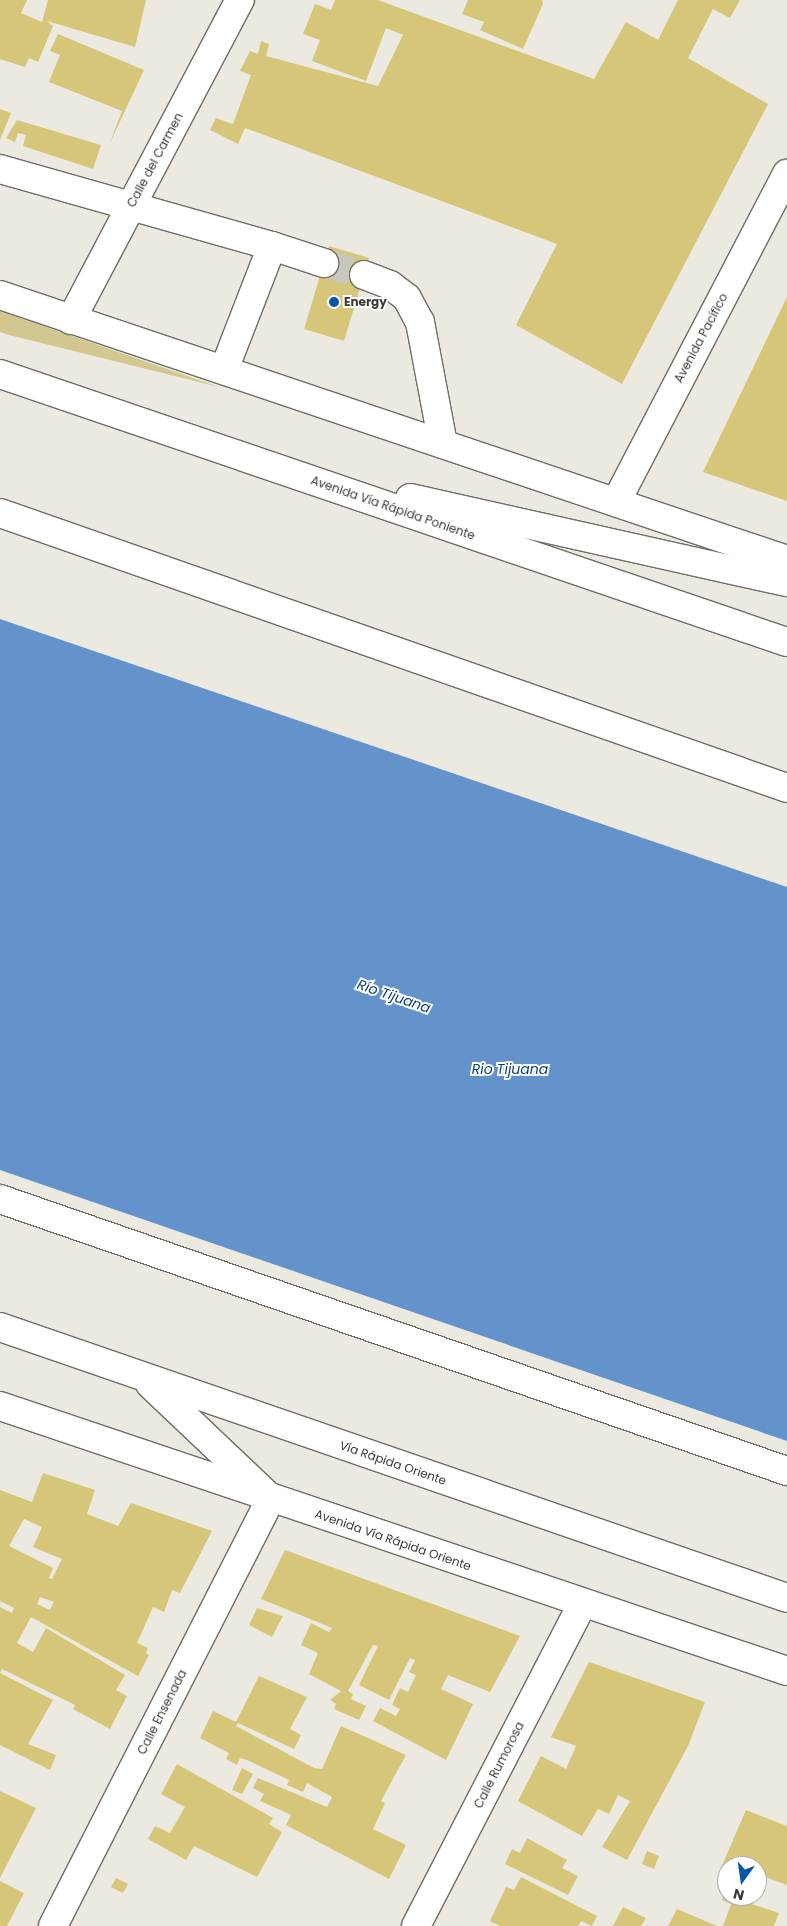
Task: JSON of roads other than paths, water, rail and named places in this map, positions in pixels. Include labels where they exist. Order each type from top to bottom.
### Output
[{"type":"main road","name":"Calle del Carmen","points":[[72,320],[240,0]]},
{"type":"main road","points":[[0,169],[272,246],[324,263]]},
{"type":"main road","name":"Avenida Pacífico","points":[[616,502],[787,174]]},
{"type":"main road","points":[[224,370],[272,246]]},
{"type":"main road","points":[[364,275],[390,285],[406,298],[420,322],[443,444]]},
{"type":"main road","points":[[0,295],[787,560]]},
{"type":"main road","name":"Avenida Vía Rápida Poniente","points":[[6,375],[787,642]]},
{"type":"main road","points":[[268,466],[787,582]]},
{"type":"main road","points":[[0,513],[787,788]]},
{"type":"main road","points":[[0,1199],[787,1471]]},
{"type":"main road","name":"Vía Rápida Oriente","points":[[0,1327],[787,1598]]},
{"type":"main road","points":[[144,1378],[271,1499]]},
{"type":"main road","name":"Avenida Vía Rápida Oriente","points":[[0,1406],[582,1605],[787,1671]]},
{"type":"main road","name":"Calle Ensenada","points":[[53,1926],[271,1499]]},
{"type":"main road","name":"Calle Rumorosa","points":[[416,1926],[582,1605]]},
{"type":"water","name":"Rio Tijuana","points":[[0,619],[787,887],[787,1441],[0,1170]]},
{"type":"tunnel","points":[[324,263],[364,275]]},
{"type":"place","name":"Energy","points":[[334,302]]},
{"type":"water label","name":"Río Tijuana","points":[[394,996]]}]
